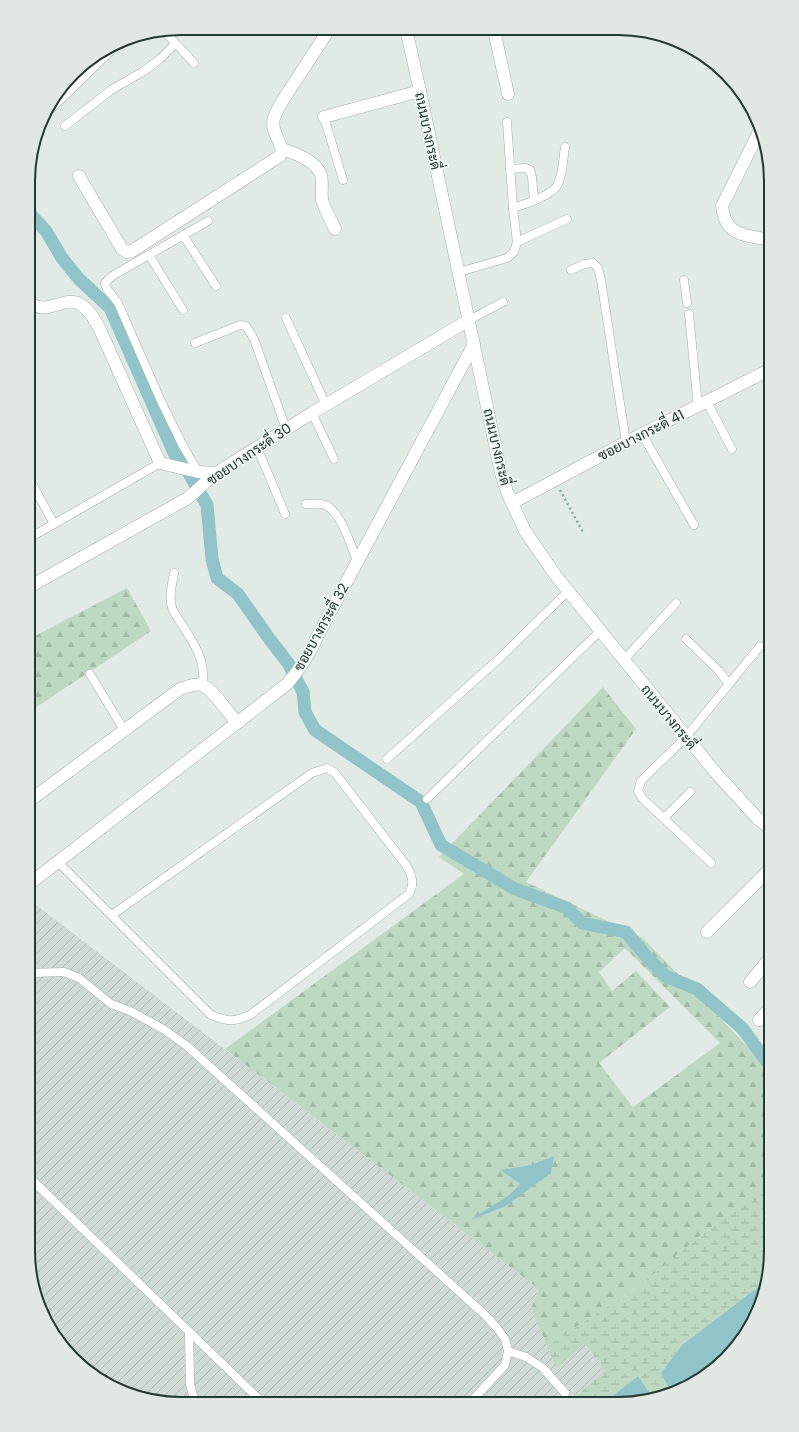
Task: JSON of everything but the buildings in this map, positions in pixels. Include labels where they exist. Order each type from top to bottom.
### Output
[{"type":"street","points":[[79,176],[118,244],[127,252],[132,251],[280,156],[282,150],[274,134],[274,119],[283,100],[325,35]]},
{"type":"street","name":"ถนนบางกระดี่","points":[[410,35],[420,92],[501,473],[525,531],[556,576],[686,737],[715,772],[757,818],[764,821]]},
{"type":"street","points":[[495,35],[508,94]]},
{"type":"street","points":[[64,94],[96,63]]},
{"type":"street","points":[[324,117],[420,92]]},
{"type":"street","points":[[757,136],[722,206],[723,216],[728,226],[735,232],[764,238]]},
{"type":"street","points":[[282,150],[296,153],[305,158],[316,168],[320,174],[322,200],[335,229]]},
{"type":"street","points":[[35,307],[43,308],[67,303],[78,303],[87,309],[101,332],[160,463],[198,472],[216,473]]},
{"type":"street","name":"ซอยบางกระดี่ 30","points":[[35,584],[191,496],[216,473],[257,447],[469,320]]},
{"type":"street","name":"ซอยบางกระดี่ 32","points":[[35,880],[287,684],[298,672],[474,344]]},
{"type":"street","name":"ซอยบางกระดี่ 41","points":[[512,502],[626,442],[764,373]]},
{"type":"street","points":[[35,796],[180,689],[194,685],[203,686],[210,691],[237,723]]},
{"type":"street","points":[[707,932],[764,875]]},
{"type":"street","points":[[750,982],[764,966]]},
{"type":"street","points":[[759,1020],[764,1015]]},
{"type":"lane","points":[[168,35],[194,63]]},
{"type":"lane","points":[[65,126],[111,90],[144,71],[160,59],[175,44]]},
{"type":"lane","points":[[324,117],[344,180]]},
{"type":"lane","points":[[459,272],[507,258],[514,252],[517,242],[507,122]]},
{"type":"lane","points":[[513,208],[552,192],[558,185],[565,147]]},
{"type":"lane","points":[[510,169],[525,168],[530,170],[534,200]]},
{"type":"lane","points":[[517,242],[567,219]]},
{"type":"lane","points":[[198,472],[182,444],[160,399],[118,303],[107,289],[105,283],[112,276],[208,222]]},
{"type":"lane","points":[[183,235],[216,286]]},
{"type":"lane","points":[[148,255],[183,310]]},
{"type":"lane","points":[[571,270],[584,264],[593,263],[598,268],[626,442]]},
{"type":"lane","points":[[684,280],[687,303]]},
{"type":"lane","points":[[469,320],[503,302]]},
{"type":"lane","points":[[689,314],[702,404],[732,449]]},
{"type":"lane","points":[[286,318],[326,405]]},
{"type":"lane","points":[[195,343],[240,325],[246,326],[254,339],[286,429]]},
{"type":"lane","points":[[312,413],[334,459]]},
{"type":"lane","points":[[642,434],[694,525]]},
{"type":"lane","points":[[257,447],[285,514]]},
{"type":"lane","points":[[35,535],[160,463]]},
{"type":"lane","points":[[35,489],[54,524]]},
{"type":"lane","points":[[306,504],[315,503],[325,505],[333,511],[341,523],[357,561]]},
{"type":"lane","points":[[174,573],[171,590],[173,610],[197,649],[202,661],[204,672],[203,686]]},
{"type":"lane","points":[[387,759],[502,656],[568,591]]},
{"type":"lane","points":[[624,660],[676,603]]},
{"type":"lane","points":[[427,799],[600,631]]},
{"type":"lane","points":[[686,639],[719,671],[729,684]]},
{"type":"lane","points":[[711,863],[642,798],[638,791],[641,781],[686,737],[760,646]]},
{"type":"lane","points":[[90,674],[124,730]]},
{"type":"lane","points":[[58,862],[112,916],[211,1015],[226,1021],[239,1020],[250,1015],[409,894],[413,886],[412,875],[406,865],[335,773],[327,768],[312,773],[112,916]]},
{"type":"lane","points":[[664,818],[690,792]]},
{"type":"lane","points":[[35,973],[64,972],[79,978],[111,1004],[130,1011],[163,1029],[187,1046],[484,1314],[497,1328],[504,1339],[508,1351],[505,1365],[475,1397]]},
{"type":"lane","points":[[35,1183],[257,1397]]},
{"type":"lane","points":[[189,1332],[190,1384],[193,1397]]},
{"type":"lane","points":[[508,1351],[526,1357],[543,1368],[565,1393]]},
{"type":"path","points":[[554,480],[584,534]]},
{"type":"shaded area","points":[[35,904],[539,1289],[531,1309],[556,1367],[584,1343],[605,1371],[575,1397],[171,1397],[143,1392],[125,1386],[92,1367],[65,1340],[50,1316],[40,1289],[36,1270]]},
{"type":"green space","points":[[127,588],[151,631],[35,708],[35,636]]},
{"type":"green space","points":[[603,687],[636,729],[526,882],[643,938],[764,1064],[764,1185],[636,1288],[547,1346],[531,1309],[539,1289],[225,1049],[464,874],[439,857]],"holes":[[[625,948],[720,1043],[633,1107],[599,1063],[670,1007],[636,971],[612,991],[599,972]],[[553,1156],[506,1206],[471,1220],[509,1195],[520,1184],[501,1170],[530,1165]]]},
{"type":"green space","points":[[764,1185],[764,1261],[760,1286],[682,1345],[661,1373],[669,1388],[650,1393],[638,1376],[611,1397],[575,1397],[605,1371],[585,1344],[556,1368],[547,1346],[636,1288]]},
{"type":"water","points":[[554,1156],[551,1173],[506,1206],[469,1221],[509,1195],[520,1184],[500,1170],[530,1165]]},
{"type":"water","points":[[760,1286],[749,1316],[728,1347],[707,1367],[683,1382],[669,1388],[661,1373],[682,1345]]},
{"type":"water","points":[[638,1376],[650,1393],[628,1397],[611,1397]]},
{"type":"waterway","points":[[35,219],[46,231],[62,258],[78,278],[110,308],[174,453],[186,468],[207,505],[212,559],[217,578],[238,594],[288,663],[303,692],[305,712],[315,730],[421,802],[441,845],[515,889],[567,908],[582,923],[626,932],[665,976],[697,989],[742,1028],[764,1058]]}]
